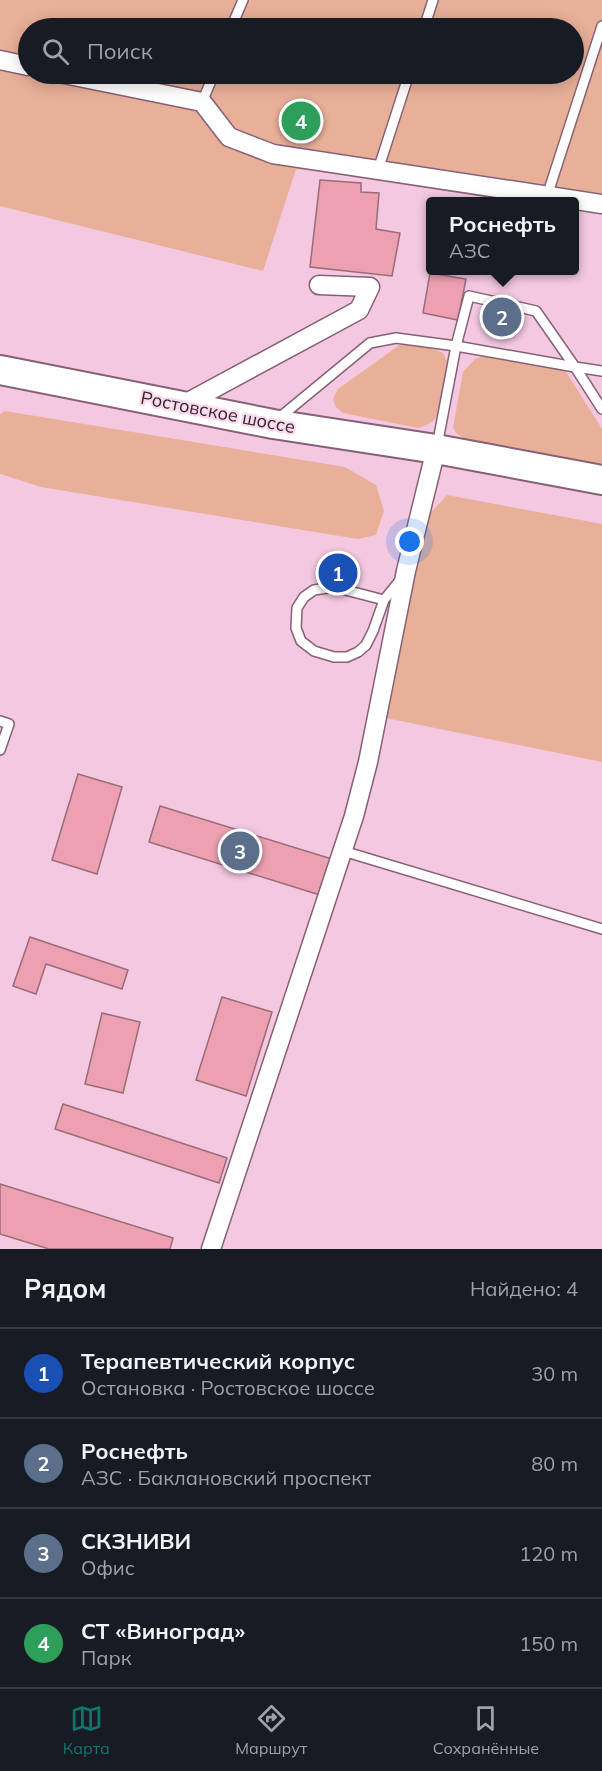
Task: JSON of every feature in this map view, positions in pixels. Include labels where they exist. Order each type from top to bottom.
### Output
[{"type":"main road","name":"Ростовское шоссе","points":[[0,370],[434,458]]},
{"type":"main road","name":"Ростовское шоссе","points":[[0,389],[262,442],[434,458]]},
{"type":"main road","points":[[434,458],[602,480]]},
{"type":"main road","points":[[434,458],[602,498]]},
{"type":"street","points":[[0,60],[18,64]]},
{"type":"street","points":[[113,84],[202,102],[229,137],[273,154],[554,197]]},
{"type":"street","points":[[579,201],[602,204]]},
{"type":"street","points":[[181,406],[359,310],[370,287],[319,285]]},
{"type":"street","points":[[211,1249],[354,816],[368,762],[406,571],[434,458]]},
{"type":"lane","points":[[235,18],[243,0]]},
{"type":"lane","points":[[427,18],[433,0]]},
{"type":"lane","points":[[584,82],[602,26]]},
{"type":"lane","points":[[202,102],[209,84]]},
{"type":"lane","points":[[378,170],[407,84]]},
{"type":"lane","points":[[547,196],[583,84]]},
{"type":"lane","points":[[434,458],[456,346],[469,296],[536,311],[602,409]]},
{"type":"lane","points":[[273,424],[370,343],[396,338],[602,371]]},
{"type":"lane","points":[[384,600],[334,587],[314,590],[304,597],[297,608],[296,628],[301,641],[314,651],[334,657],[347,657],[358,651],[366,645],[384,600],[406,571]]},
{"type":"lane","points":[[0,721],[9,724],[0,750]]},
{"type":"lane","points":[[343,851],[602,928]]},
{"type":"shaded area","points":[[0,0],[602,0],[602,212],[579,209],[579,197],[502,197],[296,169],[263,271],[0,206]]},
{"type":"shaded area","points":[[405,341],[416,342],[443,353],[447,361],[445,385],[435,419],[418,428],[343,413],[336,407],[333,399],[338,389]]},
{"type":"shaded area","points":[[483,356],[563,367],[602,429],[602,464],[468,441],[456,433],[453,428],[463,372],[475,359]]},
{"type":"shaded area","points":[[5,411],[345,467],[376,485],[384,511],[376,535],[358,539],[41,487],[0,474],[0,414]]},
{"type":"shaded area","points":[[447,495],[602,524],[602,762],[386,718],[424,520]]},
{"type":"building","points":[[320,180],[361,183],[361,192],[379,193],[376,229],[400,233],[392,276],[310,267]]},
{"type":"building","points":[[430,275],[466,279],[458,320],[423,313]]},
{"type":"building","points":[[78,774],[122,787],[97,874],[52,860]]},
{"type":"building","points":[[160,806],[332,859],[320,895],[149,842]]},
{"type":"building","points":[[30,937],[128,970],[122,989],[46,964],[36,994],[13,986]]},
{"type":"building","points":[[222,997],[272,1012],[246,1096],[196,1080]]},
{"type":"building","points":[[102,1013],[140,1022],[123,1093],[85,1084]]},
{"type":"building","points":[[63,1104],[227,1158],[219,1183],[55,1129]]},
{"type":"building","points":[[0,1184],[173,1238],[170,1249],[49,1249],[0,1234]]},
{"type":"place","name":"СТ «Виноград»","points":[[301,121]]},
{"type":"place","name":"Роснефть","points":[[502,317]]},
{"type":"place","name":"Терапевтический корпус","points":[[338,573]]},
{"type":"place","name":"СКЗНИВИ","points":[[240,851]]}]
